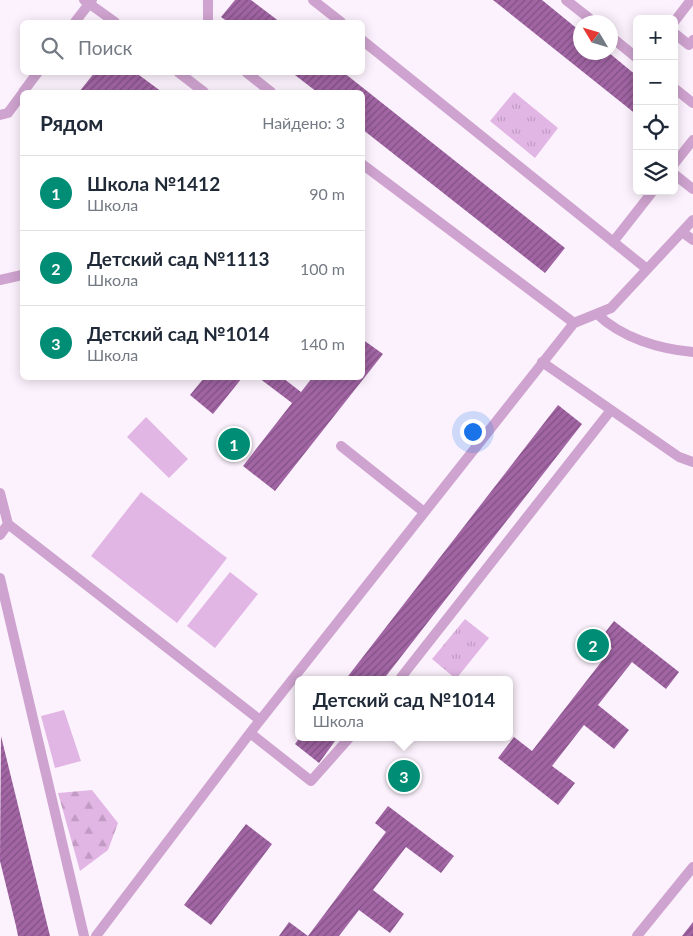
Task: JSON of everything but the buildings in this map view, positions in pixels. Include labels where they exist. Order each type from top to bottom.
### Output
[{"type":"lane","points":[[208,0],[208,20]]},
{"type":"lane","points":[[313,0],[338,20]]},
{"type":"lane","points":[[566,0],[585,15]]},
{"type":"lane","points":[[678,17],[692,0]]},
{"type":"lane","points":[[76,20],[88,1],[112,20]]},
{"type":"lane","points":[[678,36],[689,45],[693,40]]},
{"type":"lane","points":[[365,42],[648,268]]},
{"type":"lane","points":[[618,43],[633,55]]},
{"type":"lane","points":[[25,90],[36,75]]},
{"type":"lane","points":[[182,75],[201,90]]},
{"type":"lane","points":[[250,75],[268,90]]},
{"type":"lane","points":[[678,91],[693,103]]},
{"type":"lane","points":[[0,115],[8,114],[20,97]]},
{"type":"lane","points":[[678,159],[693,140]]},
{"type":"lane","points":[[365,166],[574,323]]},
{"type":"lane","points":[[678,177],[693,189]]},
{"type":"lane","points":[[613,242],[650,195]]},
{"type":"lane","points":[[96,936],[260,720],[574,323],[611,308],[693,220]]},
{"type":"lane","points":[[682,232],[693,240]]},
{"type":"lane","points":[[0,280],[20,275]]},
{"type":"lane","points":[[597,314],[610,327],[665,350],[693,352]]},
{"type":"lane","points":[[542,362],[679,457],[693,462]]},
{"type":"lane","points":[[402,676],[612,410]]},
{"type":"lane","points":[[342,446],[424,512]]},
{"type":"lane","points":[[0,493],[8,524],[260,720]]},
{"type":"lane","points":[[0,535],[8,524]]},
{"type":"lane","points":[[0,578],[84,936]]},
{"type":"lane","points":[[250,733],[312,782],[347,741]]},
{"type":"lane","points":[[637,936],[693,867]]},
{"type":"green space","points":[[514,92],[558,128],[535,158],[490,121]]},
{"type":"green space","points":[[146,417],[188,459],[169,478],[127,437]]},
{"type":"green space","points":[[141,492],[227,558],[177,623],[91,556]]},
{"type":"green space","points":[[230,572],[258,594],[215,648],[187,626]]},
{"type":"green space","points":[[465,619],[489,638],[458,676],[452,676],[432,659]]},
{"type":"green space","points":[[64,710],[81,761],[55,768],[41,716]]},
{"type":"green space","points":[[92,790],[118,823],[108,850],[80,871],[58,793]]},
{"type":"place","name":"Школа №1412","points":[[234,444]]},
{"type":"place","name":"Детский сад №1113","points":[[593,645]]},
{"type":"place","name":"Детский сад №1014","points":[[404,776]]}]
